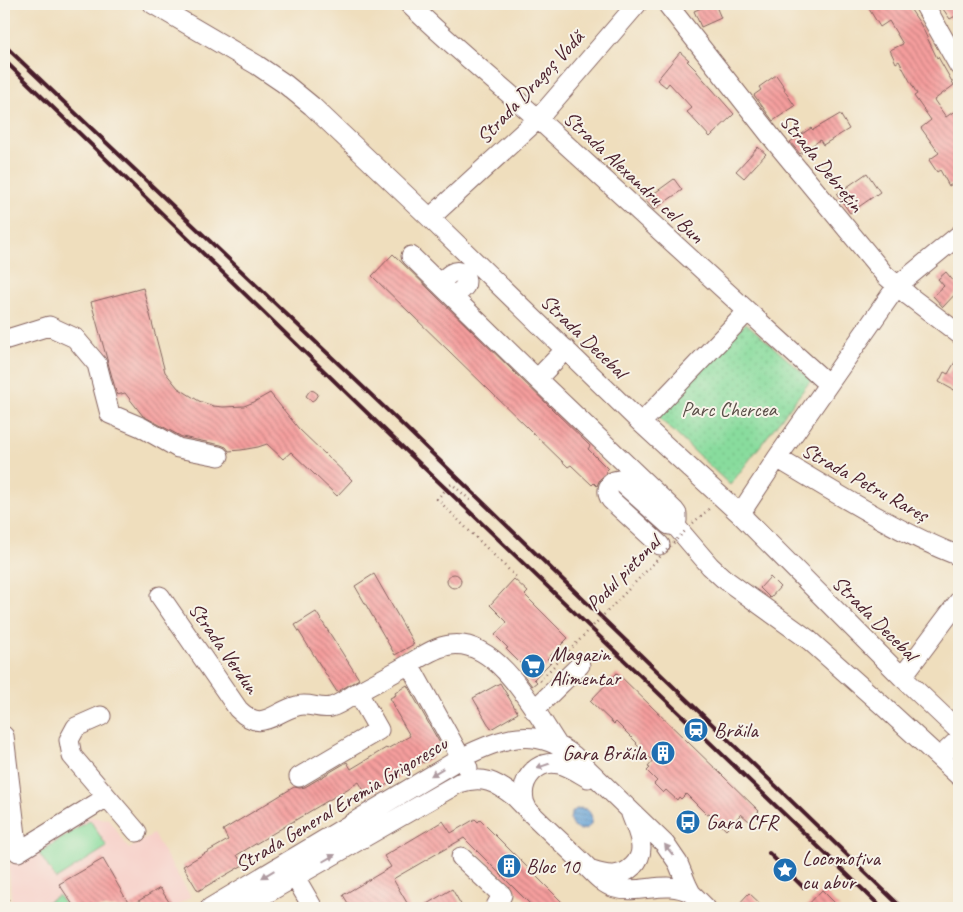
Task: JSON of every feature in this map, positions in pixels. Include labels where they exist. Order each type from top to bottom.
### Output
[{"type":"street","name":"Strada Decebal","points":[[153,4],[257,65],[285,84],[318,112],[641,423],[740,514],[902,677],[959,731]]},
{"type":"street","name":"Strada Alexandru cel Bun","points":[[409,4],[828,384]]},
{"type":"street","name":"Strada Dragoș Vodă","points":[[430,218],[538,119],[637,4]]},
{"type":"street","name":"Strada Debrețin","points":[[667,4],[777,144],[879,268],[897,286],[959,334]]},
{"type":"street","points":[[924,4],[959,66]]},
{"type":"street","points":[[740,514],[897,286],[959,235]]},
{"type":"street","points":[[411,256],[674,510],[680,527],[710,566],[723,578],[804,636],[959,776]]},
{"type":"street","points":[[641,423],[748,312]]},
{"type":"street","points":[[4,340],[49,326],[75,338],[97,364],[110,414],[141,427],[178,448],[219,456]]},
{"type":"street","points":[[537,379],[566,350]]},
{"type":"street","name":"Strada Petru Rareș","points":[[777,458],[876,516],[959,556]]},
{"type":"street","points":[[660,545],[611,500],[607,491],[612,482],[620,480],[665,522],[680,527]]},
{"type":"street","name":"Strada Verdun","points":[[160,596],[238,709],[245,716],[253,720],[268,719],[302,704],[329,708],[441,646],[454,644],[470,648],[485,655],[503,669],[513,679],[557,744]]},
{"type":"street","points":[[902,677],[959,601]]},
{"type":"street","points":[[408,664],[461,758],[476,779],[502,787],[602,880],[614,888],[628,890],[677,887],[691,893],[706,908]]},
{"type":"street","points":[[534,710],[580,665]]},
{"type":"street","points":[[300,777],[379,730],[358,693]]},
{"type":"street","points":[[102,716],[76,727],[69,740],[72,756],[137,832]]},
{"type":"street","points":[[4,736],[18,852],[107,797]]},
{"type":"street","name":"Strada General Eremia Grigorescu","points":[[210,908],[461,758],[496,743],[514,738],[528,737],[548,740],[557,744]]},
{"type":"street","points":[[940,758],[959,738]]},
{"type":"street","points":[[557,744],[574,756],[665,844],[678,863],[691,893]]},
{"type":"street","points":[[528,811],[524,800],[524,786],[531,774],[540,766],[552,763],[560,764],[604,786]]},
{"type":"street","name":"Strada General Eremia Grigorescu","points":[[241,908],[459,784],[476,779]]},
{"type":"street","points":[[591,870],[602,874],[617,875],[630,869],[640,857],[641,844],[630,812]]},
{"type":"street","points":[[461,856],[502,895],[496,908]]},
{"type":"street","points":[[295,877],[313,908]]},
{"type":"path","points":[[470,500],[452,484],[436,499],[516,577]]},
{"type":"path","points":[[693,523],[706,510]]},
{"type":"path","name":"Podul pietonal","points":[[562,658],[680,527]]},
{"type":"path","points":[[9,908],[4,863],[18,852]]},
{"type":"shaded area","points":[[82,816],[109,819],[129,849],[153,834],[191,897],[172,908],[12,908],[9,865]]},
{"type":"green space","name":"Parc Chercea","points":[[746,323],[811,380],[730,485],[657,416]]},
{"type":"green space","points":[[90,820],[107,847],[56,879],[39,853]]},
{"type":"green space","points":[[58,895],[67,908],[38,908]]},
{"type":"water","points":[[581,808],[589,811],[592,819],[589,827],[581,830],[573,827],[570,819],[573,811]]},
{"type":"building","points":[[715,4],[721,18],[701,27],[694,11]]},
{"type":"building","points":[[866,4],[907,4],[921,25],[937,58],[954,85],[934,100],[946,117],[959,108],[959,180],[949,186],[940,170],[937,172],[929,160],[939,153],[921,128],[931,120],[914,96],[917,94],[899,61],[896,63],[890,50],[903,44],[889,21],[880,27]]},
{"type":"building","points":[[951,4],[959,4],[959,14],[950,19],[943,9]]},
{"type":"building","points":[[680,52],[689,60],[687,61],[734,114],[710,137],[687,112],[692,108],[669,83],[666,87],[657,80]]},
{"type":"building","points":[[776,75],[795,106],[773,121],[754,95],[761,90],[759,87]]},
{"type":"building","points":[[840,114],[849,129],[823,145],[820,140],[800,154],[790,142],[811,128],[813,130]]},
{"type":"building","points":[[758,147],[766,154],[744,178],[736,171]]},
{"type":"building","points":[[867,173],[880,192],[850,213],[837,194]]},
{"type":"building","points":[[674,179],[682,190],[654,210],[645,200]]},
{"type":"building","points":[[393,254],[590,446],[588,449],[608,469],[597,486],[594,483],[592,485],[571,465],[568,467],[372,276]]},
{"type":"building","points":[[946,272],[959,290],[943,307],[933,296],[944,286],[938,279]]},
{"type":"building","points":[[143,288],[165,372],[178,388],[199,401],[223,407],[244,406],[270,393],[299,429],[352,480],[337,496],[291,452],[283,459],[267,444],[229,451],[221,445],[182,437],[143,416],[125,393],[117,395],[91,302]]},
{"type":"building","points":[[959,355],[959,393],[939,382],[944,372],[948,374]]},
{"type":"building","points":[[310,390],[318,394],[312,401],[306,396]]},
{"type":"building","points":[[374,574],[414,644],[395,655],[355,586]]},
{"type":"building","points":[[454,574],[459,576],[461,581],[459,586],[454,588],[449,586],[447,581],[449,576]]},
{"type":"building","points":[[770,577],[780,587],[770,598],[760,588]]},
{"type":"building","points":[[514,579],[528,592],[525,595],[568,638],[547,659],[551,662],[534,679],[537,682],[532,686],[522,673],[526,669],[495,635],[507,622],[490,605]]},
{"type":"building","points":[[316,612],[359,679],[337,692],[295,625]]},
{"type":"building","name":"Gara Brăila","points":[[617,673],[759,811],[749,821],[741,814],[726,830],[709,814],[707,815],[686,794],[677,800],[666,790],[663,793],[654,784],[657,781],[647,771],[653,761],[616,722],[614,724],[590,701]]},
{"type":"building","points":[[500,683],[518,713],[491,729],[473,698]]},
{"type":"building","points":[[407,685],[442,747],[436,750],[437,752],[432,755],[433,757],[423,763],[422,761],[399,775],[400,777],[367,796],[359,782],[237,855],[243,865],[198,891],[183,866],[228,840],[223,830],[294,787],[305,787],[347,762],[351,769],[410,736],[390,698]]},
{"type":"building","name":"Bloc 10","points":[[475,819],[478,822],[480,820],[568,908],[534,908],[464,838],[393,879],[410,908],[351,908],[343,895],[391,867],[384,856],[443,821],[451,833]]},
{"type":"building","points":[[103,859],[130,906],[160,888],[173,908],[75,908],[59,884]]},
{"type":"building","points":[[452,889],[463,908],[420,908]]},
{"type":"building","points":[[822,890],[840,908],[805,908]]},
{"type":"building","points":[[749,893],[765,908],[735,908]]},
{"type":"railway","points":[[4,45],[406,428],[902,908]]},
{"type":"railway","points":[[4,60],[391,436],[882,908]]},
{"type":"railway","points":[[769,853],[803,887]]},
{"type":"place","name":"Magazin Alimentar","points":[[533,666]]},
{"type":"place","name":"Brăila","points":[[696,730]]},
{"type":"place","name":"Gara Brăila","points":[[663,753]]},
{"type":"place","name":"Gara CFR","points":[[688,822]]},
{"type":"place","name":"Bloc 10","points":[[509,866]]},
{"type":"place","name":"Locomotiva cu abur","points":[[785,870]]}]
